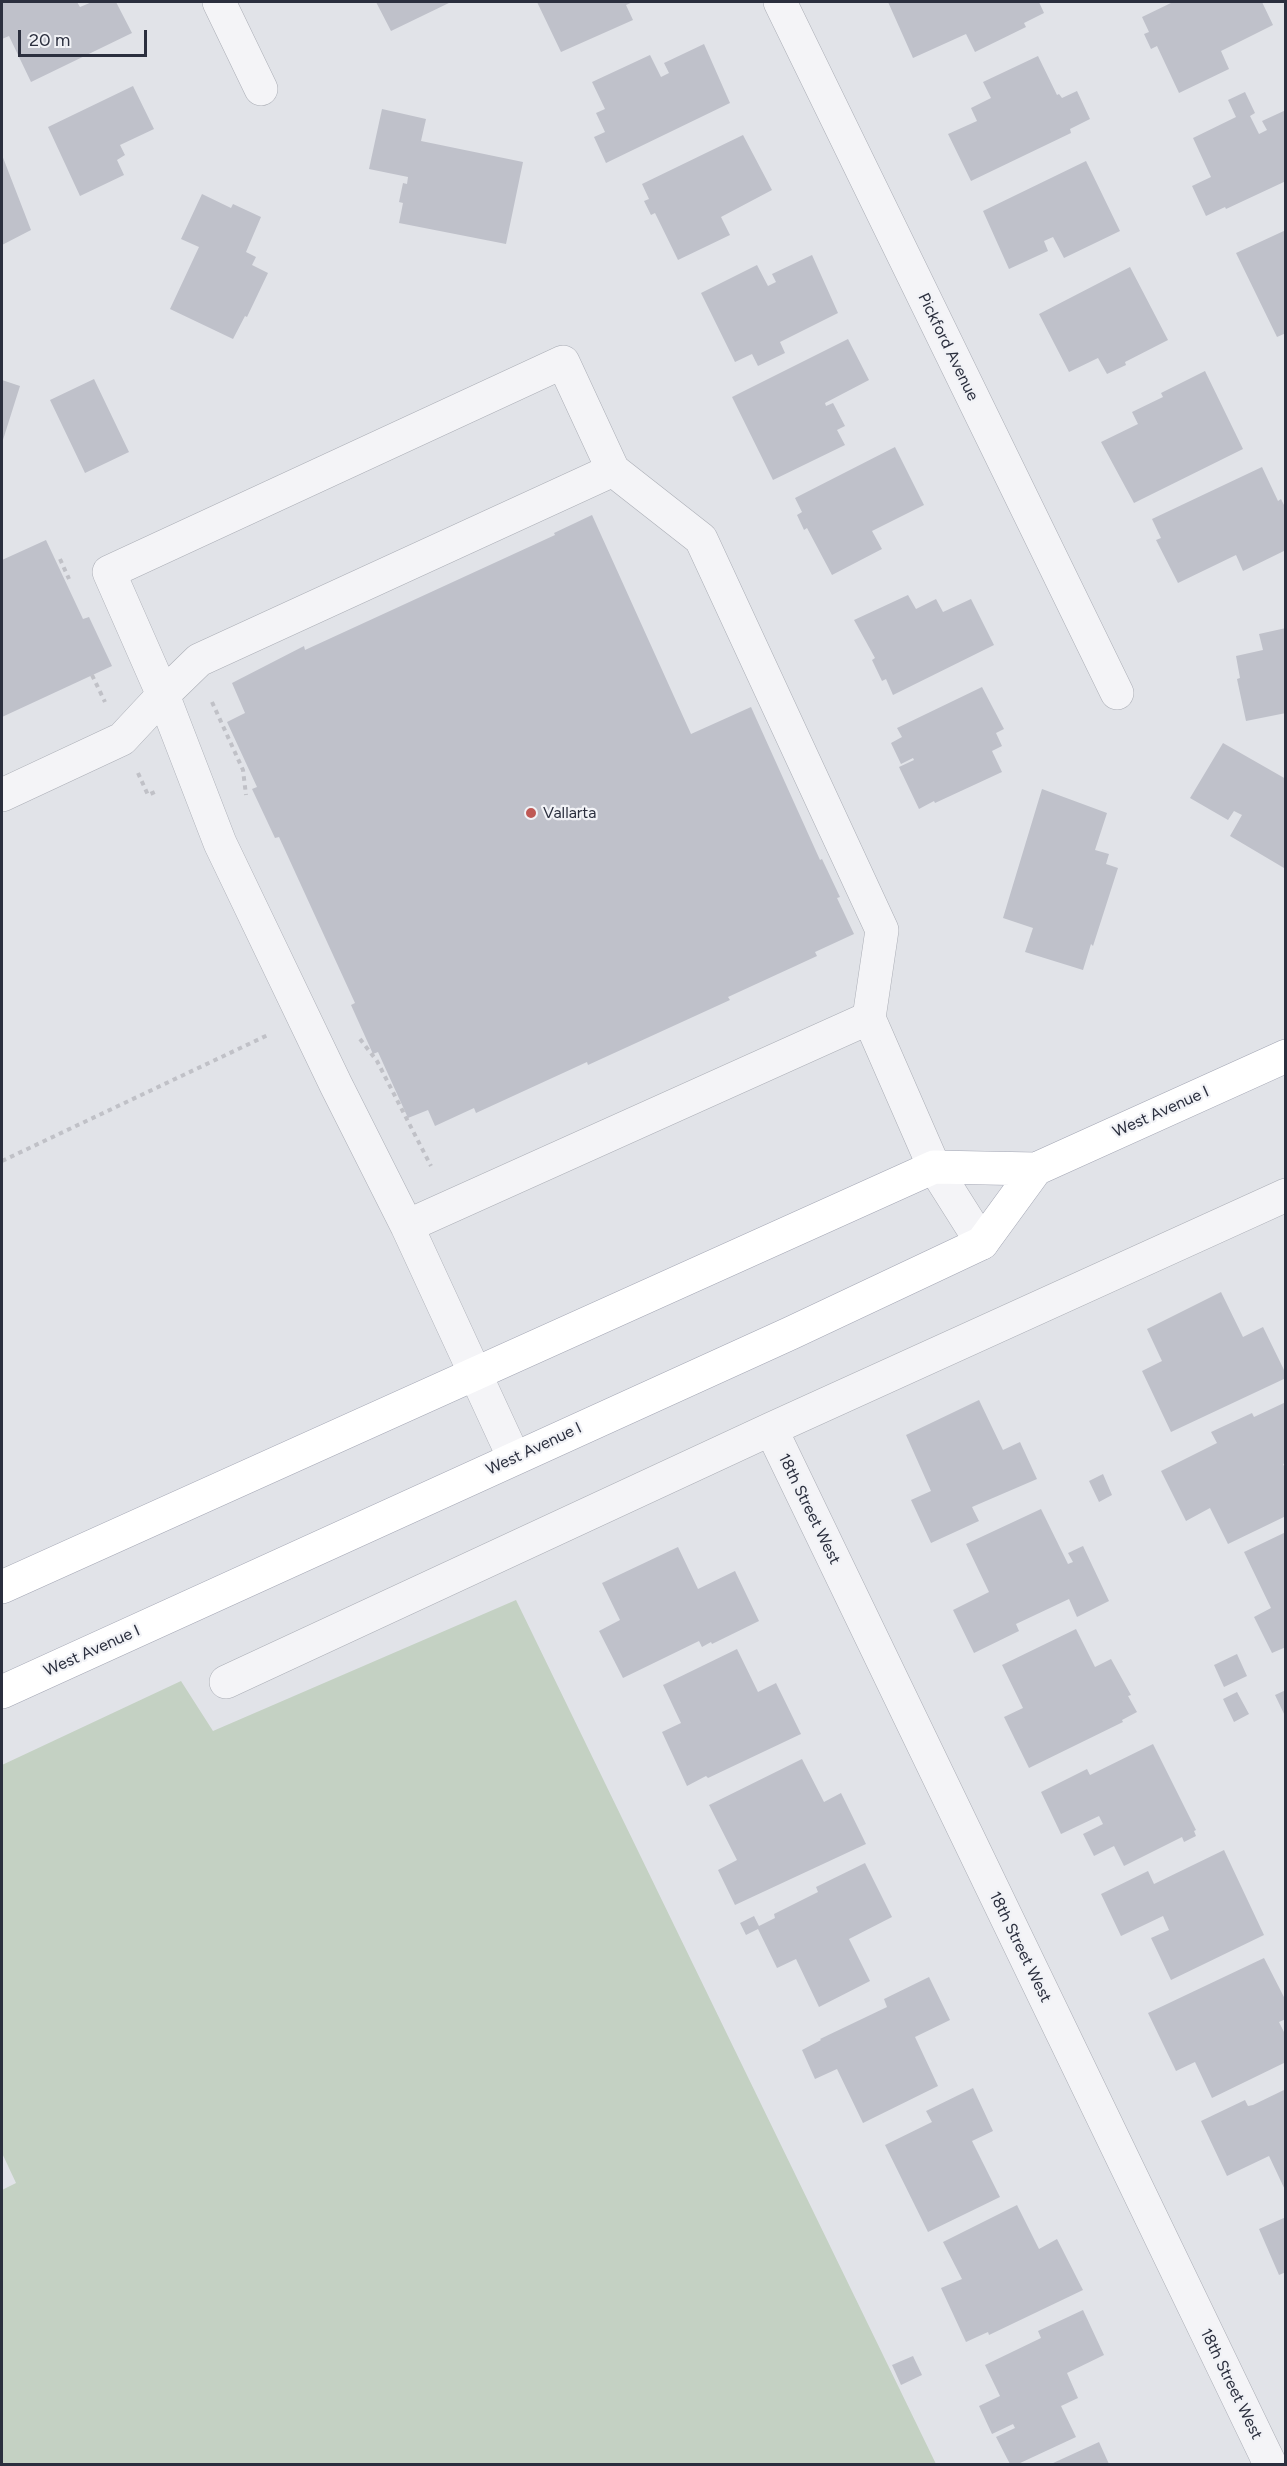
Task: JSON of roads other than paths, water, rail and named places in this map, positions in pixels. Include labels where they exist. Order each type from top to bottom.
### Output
[{"type":"main road","name":"West Avenue I","points":[[2,1587],[934,1167],[1036,1169],[1286,1056]]},
{"type":"main road","name":"West Avenue I","points":[[2,1692],[791,1333],[981,1243],[1036,1169]]},
{"type":"street","points":[[219,2],[261,89]]},
{"type":"street","name":"Pickford Avenue","points":[[780,2],[1117,693]]},
{"type":"street","points":[[514,1458],[407,1226],[220,843],[163,695],[109,572],[563,362],[613,470],[701,539],[882,930],[869,1017],[934,1167],[981,1243]]},
{"type":"street","points":[[2,795],[122,739],[199,660],[613,470]]},
{"type":"street","points":[[407,1226],[869,1017]]},
{"type":"street","points":[[226,1682],[771,1429],[1286,1195]]},
{"type":"street","name":"18th Street West","points":[[771,1429],[1270,2464]]},
{"type":"place","name":"Vallarta","points":[[531,813]]}]
